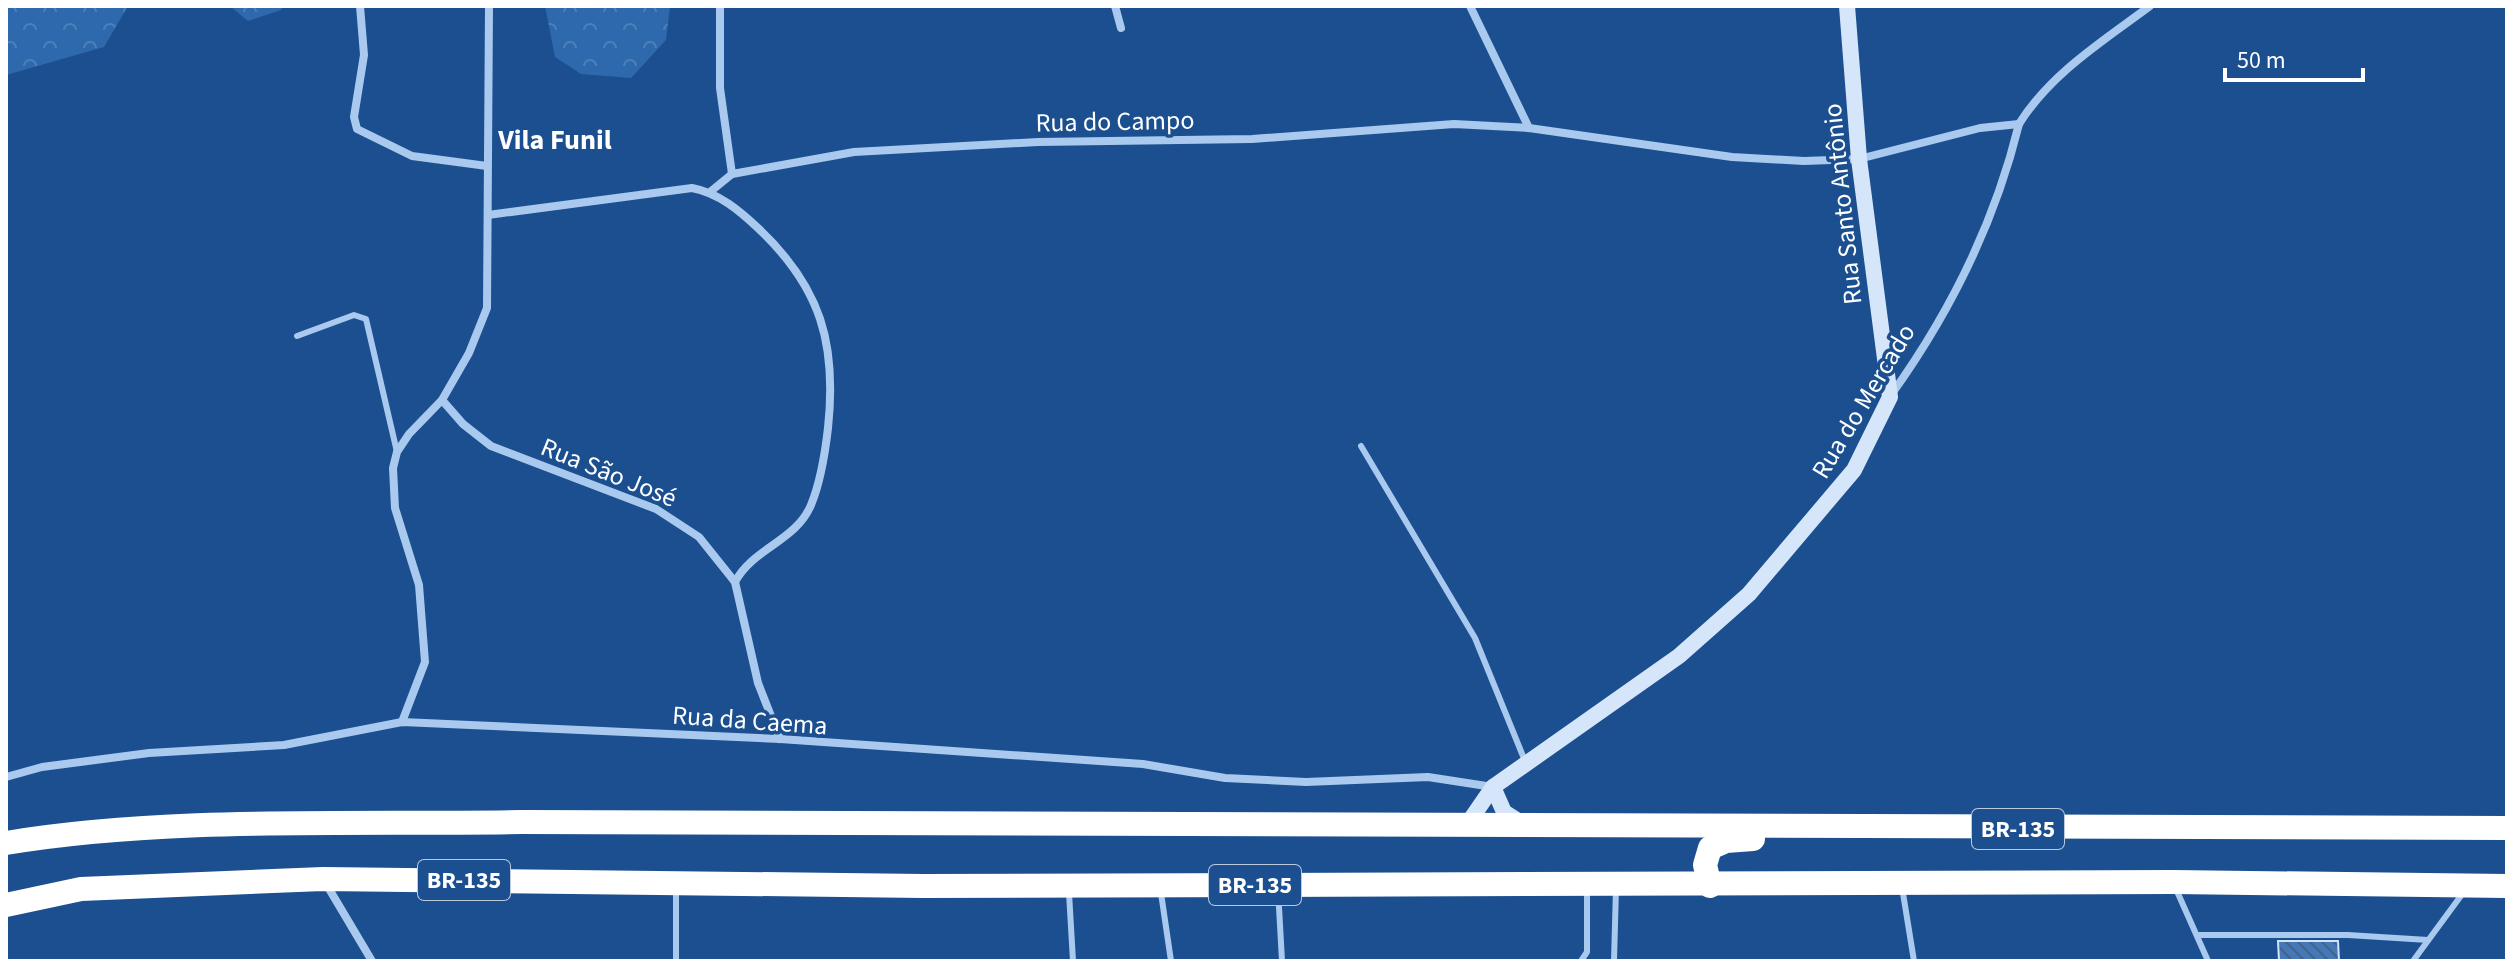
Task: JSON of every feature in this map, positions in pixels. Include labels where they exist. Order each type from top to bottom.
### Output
[{"type":"highway","name":"BR-135","points":[[6,843],[55,835],[202,827],[521,822],[2139,830],[2344,826],[2507,828]]},
{"type":"highway","points":[[1710,886],[1705,865],[1710,848],[1736,839],[1981,844],[2139,830]]},
{"type":"highway","points":[[2468,884],[2507,877]]},
{"type":"highway","name":"BR-135","points":[[6,905],[81,889],[323,879],[1068,885],[1710,886],[2173,882],[2507,886]]},
{"type":"street","points":[[360,6],[364,55],[354,117],[357,129],[412,156],[487,166]]},
{"type":"street","points":[[402,722],[425,662],[417,575],[395,508],[391,485],[397,452],[442,400],[469,353],[487,308],[489,6]]},
{"type":"street","points":[[720,6],[720,88],[732,174]]},
{"type":"street","points":[[1115,6],[1121,28]]},
{"type":"street","points":[[1470,6],[1529,128]]},
{"type":"street","name":"Rua Santo Antônio","points":[[1847,6],[1859,159],[1890,397]]},
{"type":"street","name":"Rua do Mercado","points":[[1466,826],[1493,787],[1679,656],[1749,594],[1854,470],[1890,397],[1938,325],[1978,246],[2019,124],[2062,72],[2150,6]]},
{"type":"street","name":"Rua do Campo","points":[[710,192],[732,174],[854,152],[1038,142],[1252,139],[1454,124],[1529,128],[1732,157],[1804,161],[1859,159],[1980,128],[2019,124]]},
{"type":"street","points":[[488,215],[692,188],[710,192],[754,225],[782,251],[797,273],[821,320],[831,370],[824,458],[810,508],[799,526],[747,563],[735,582]]},
{"type":"street","name":"Rua São José","points":[[442,400],[463,424],[491,446],[677,520],[718,557],[735,582],[758,683],[780,739]]},
{"type":"street","name":"Rua da Caema","points":[[6,777],[42,767],[135,754],[284,745],[402,722],[780,739],[1143,764],[1225,778],[1306,782],[1428,777],[1493,787]]},
{"type":"street","points":[[1493,787],[1504,812],[1530,826]]},
{"type":"street","points":[[323,879],[372,961]]},
{"type":"lane","points":[[297,336],[354,315],[366,319],[397,452]]},
{"type":"lane","points":[[1361,446],[1475,638],[1526,765]]},
{"type":"lane","points":[[676,882],[676,961]]},
{"type":"lane","points":[[2173,882],[2208,961]]},
{"type":"lane","points":[[1902,883],[1914,961]]},
{"type":"lane","points":[[1581,961],[1587,952],[1587,884]]},
{"type":"lane","points":[[2413,961],[2468,884]]},
{"type":"lane","points":[[1068,885],[1073,961]]},
{"type":"lane","points":[[1159,885],[1171,961]]},
{"type":"lane","points":[[1278,885],[1282,961]]},
{"type":"lane","points":[[1614,961],[1616,885]]},
{"type":"lane","points":[[2199,935],[2348,935],[2428,940]]},
{"type":"green space","points":[[6,6],[128,6],[104,47],[6,75]]},
{"type":"green space","points":[[230,6],[283,6],[281,10],[248,21]]},
{"type":"green space","points":[[545,6],[670,6],[666,40],[631,78],[581,74],[555,57]]},
{"type":"building","points":[[2278,941],[2338,941],[2339,961],[2279,961]]},
{"type":"district","name":"Vila Funil","points":[[555,139]]}]
